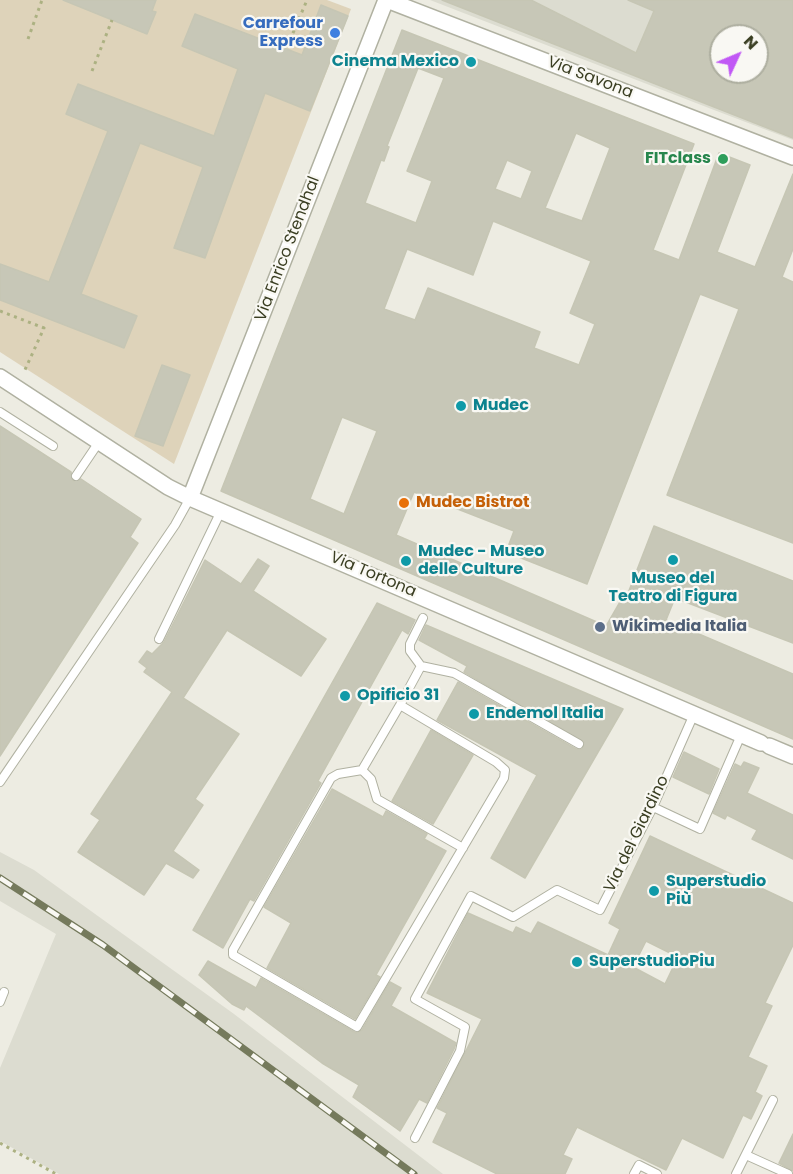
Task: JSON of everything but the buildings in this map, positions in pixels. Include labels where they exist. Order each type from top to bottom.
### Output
[{"type":"street","name":"Via Savona","points":[[387,0],[793,157]]},
{"type":"street","name":"Via Enrico Stendhal","points":[[190,498],[387,0]]},
{"type":"street","name":"Via Tortona","points":[[0,376],[168,487],[190,498],[793,756]]},
{"type":"lane","points":[[0,412],[53,446]]},
{"type":"lane","points":[[76,476],[99,442]]},
{"type":"lane","points":[[0,782],[175,525],[190,498]]},
{"type":"lane","points":[[159,639],[221,511]]},
{"type":"lane","points":[[423,618],[410,644],[414,658],[421,666],[454,673],[579,744]]},
{"type":"lane","points":[[362,770],[421,666]]},
{"type":"lane","points":[[362,770],[338,774],[331,778],[232,950],[233,955],[357,1027],[504,778],[504,770],[496,762],[400,705]]},
{"type":"lane","name":"Via del Giardino","points":[[415,1138],[460,1051],[465,1027],[415,999],[471,896],[513,917],[557,890],[600,910],[653,807],[694,714]]},
{"type":"lane","points":[[653,807],[700,829],[741,735]]},
{"type":"lane","points":[[362,770],[371,779],[377,799],[463,848]]},
{"type":"lane","points":[[0,1002],[4,992]]},
{"type":"lane","points":[[736,1174],[773,1100]]},
{"type":"lane","points":[[746,1155],[788,1174]]},
{"type":"lane","points":[[634,1174],[639,1165],[657,1174]]},
{"type":"path","points":[[28,39],[42,0]]},
{"type":"path","points":[[290,40],[307,0]]},
{"type":"path","points":[[92,71],[112,20]]},
{"type":"path","points":[[0,311],[44,328],[24,372]]},
{"type":"path","points":[[0,1143],[56,1174]]},
{"type":"shaded area","points":[[0,0],[327,0],[351,9],[174,464],[0,352]]},
{"type":"shaded area","points":[[430,0],[793,0],[793,140]]},
{"type":"shaded area","points":[[0,852],[34,870],[234,1014],[443,1174],[59,1174],[0,1141],[0,1068],[56,934],[0,901]]},
{"type":"railway","points":[[0,878],[103,945],[414,1174]]},
{"type":"place","name":"Carrefour Express","points":[[335,33]]},
{"type":"place","name":"Cinema Mexico","points":[[471,62]]},
{"type":"place","name":"FITclass","points":[[723,159]]},
{"type":"place","name":"Mudec","points":[[461,406]]},
{"type":"place","name":"Mudec Bistrot","points":[[404,503]]},
{"type":"place","name":"Museo del Teatro di Figura","points":[[673,560]]},
{"type":"place","name":"Mudec - Museo delle Culture","points":[[406,561]]},
{"type":"place","name":"Wikimedia Italia","points":[[600,627]]},
{"type":"place","name":"Opificio 31","points":[[345,696]]},
{"type":"place","name":"Endemol Italia","points":[[474,714]]},
{"type":"place","name":"Superstudio Più","points":[[654,891]]},
{"type":"place","name":"SuperstudioPiu","points":[[577,962]]}]
